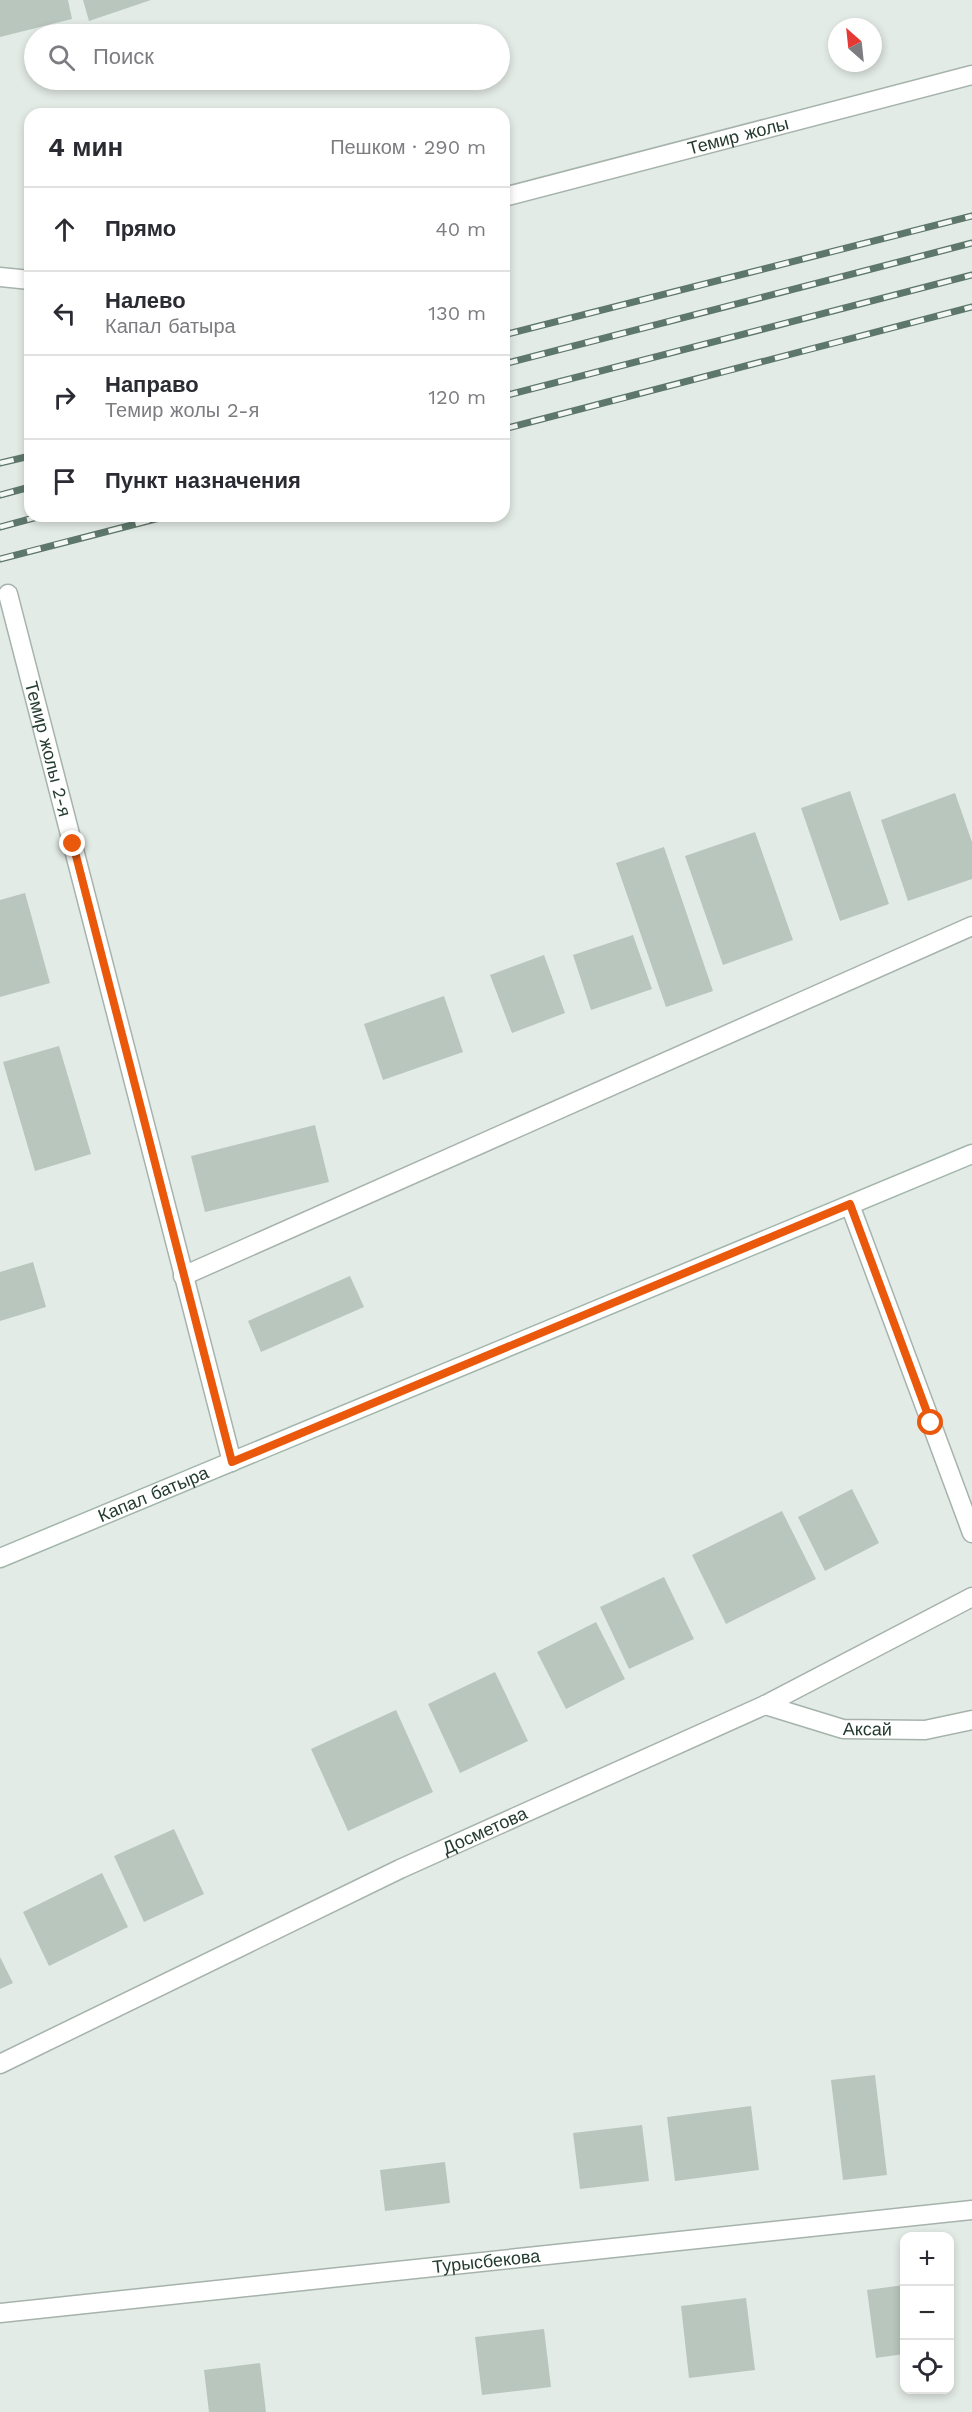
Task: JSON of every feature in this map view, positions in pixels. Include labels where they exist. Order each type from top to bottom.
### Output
[{"type":"street","name":"Темир жолы","points":[[510,195],[972,75]]},
{"type":"street","points":[[0,277],[24,279]]},
{"type":"street","name":"Темир жолы 2-я","points":[[9,594],[232,1462]]},
{"type":"street","points":[[183,1276],[972,926]]},
{"type":"street","name":"Капал батыра","points":[[0,1558],[972,1154]]},
{"type":"street","points":[[850,1204],[972,1533]]},
{"type":"street","name":"Досметова","points":[[0,2064],[400,1869],[765,1705],[972,1597]]},
{"type":"street","name":"Аксай","points":[[765,1705],[843,1729],[925,1730],[972,1720]]},
{"type":"street","name":"Турысбекова","points":[[0,2313],[972,2210]]},
{"type":"building","points":[[0,0],[68,0],[72,19],[52,24],[24,24],[24,31],[0,37]]},
{"type":"building","points":[[83,0],[151,0],[89,21]]},
{"type":"building","points":[[850,791],[889,904],[840,921],[801,808]]},
{"type":"building","points":[[955,793],[972,842],[972,879],[908,901],[881,820]]},
{"type":"building","points":[[755,832],[793,940],[723,965],[685,856]]},
{"type":"building","points":[[664,847],[713,991],[666,1007],[616,863]]},
{"type":"building","points":[[25,893],[50,983],[0,997],[0,900]]},
{"type":"building","points":[[633,935],[652,989],[591,1010],[573,955]]},
{"type":"building","points":[[544,955],[565,1013],[512,1033],[490,975]]},
{"type":"building","points":[[444,996],[463,1052],[383,1080],[364,1024]]},
{"type":"building","points":[[59,1046],[91,1154],[35,1171],[3,1062]]},
{"type":"building","points":[[315,1125],[329,1182],[205,1212],[191,1156]]},
{"type":"building","points":[[33,1262],[46,1307],[0,1321],[0,1272]]},
{"type":"building","points":[[350,1276],[364,1307],[261,1352],[248,1321]]},
{"type":"building","points":[[852,1489],[879,1543],[825,1571],[798,1517]]},
{"type":"building","points":[[782,1511],[816,1579],[726,1624],[692,1555]]},
{"type":"building","points":[[664,1577],[694,1639],[629,1669],[600,1607]]},
{"type":"building","points":[[596,1622],[625,1679],[566,1709],[537,1652]]},
{"type":"building","points":[[495,1672],[528,1741],[460,1773],[428,1704]]},
{"type":"building","points":[[396,1710],[433,1792],[348,1831],[311,1749]]},
{"type":"building","points":[[174,1829],[204,1894],[144,1922],[114,1856]]},
{"type":"building","points":[[102,1873],[128,1927],[49,1966],[23,1912]]},
{"type":"building","points":[[0,1957],[13,1983],[0,1989]]},
{"type":"building","points":[[875,2075],[887,2175],[843,2180],[831,2080]]},
{"type":"building","points":[[751,2106],[759,2170],[675,2181],[667,2117]]},
{"type":"building","points":[[642,2125],[649,2181],[580,2189],[573,2133]]},
{"type":"building","points":[[445,2162],[450,2203],[385,2211],[380,2170]]},
{"type":"building","points":[[900,2286],[900,2355],[876,2358],[867,2290]]},
{"type":"building","points":[[746,2298],[755,2370],[689,2378],[681,2306]]},
{"type":"building","points":[[544,2329],[551,2387],[482,2395],[475,2337]]},
{"type":"building","points":[[260,2363],[266,2412],[209,2412],[204,2370]]},
{"type":"railway","points":[[510,333],[972,216]]},
{"type":"railway","points":[[510,362],[972,243]]},
{"type":"railway","points":[[510,394],[972,275]]},
{"type":"railway","points":[[510,427],[972,307]]},
{"type":"railway","points":[[0,463],[24,457]]},
{"type":"railway","points":[[0,495],[24,489]]},
{"type":"railway","points":[[0,527],[24,521]]},
{"type":"railway","points":[[0,559],[144,522]]},
{"type":"route","points":[[73,844],[232,1462],[850,1204],[931,1423]]}]
